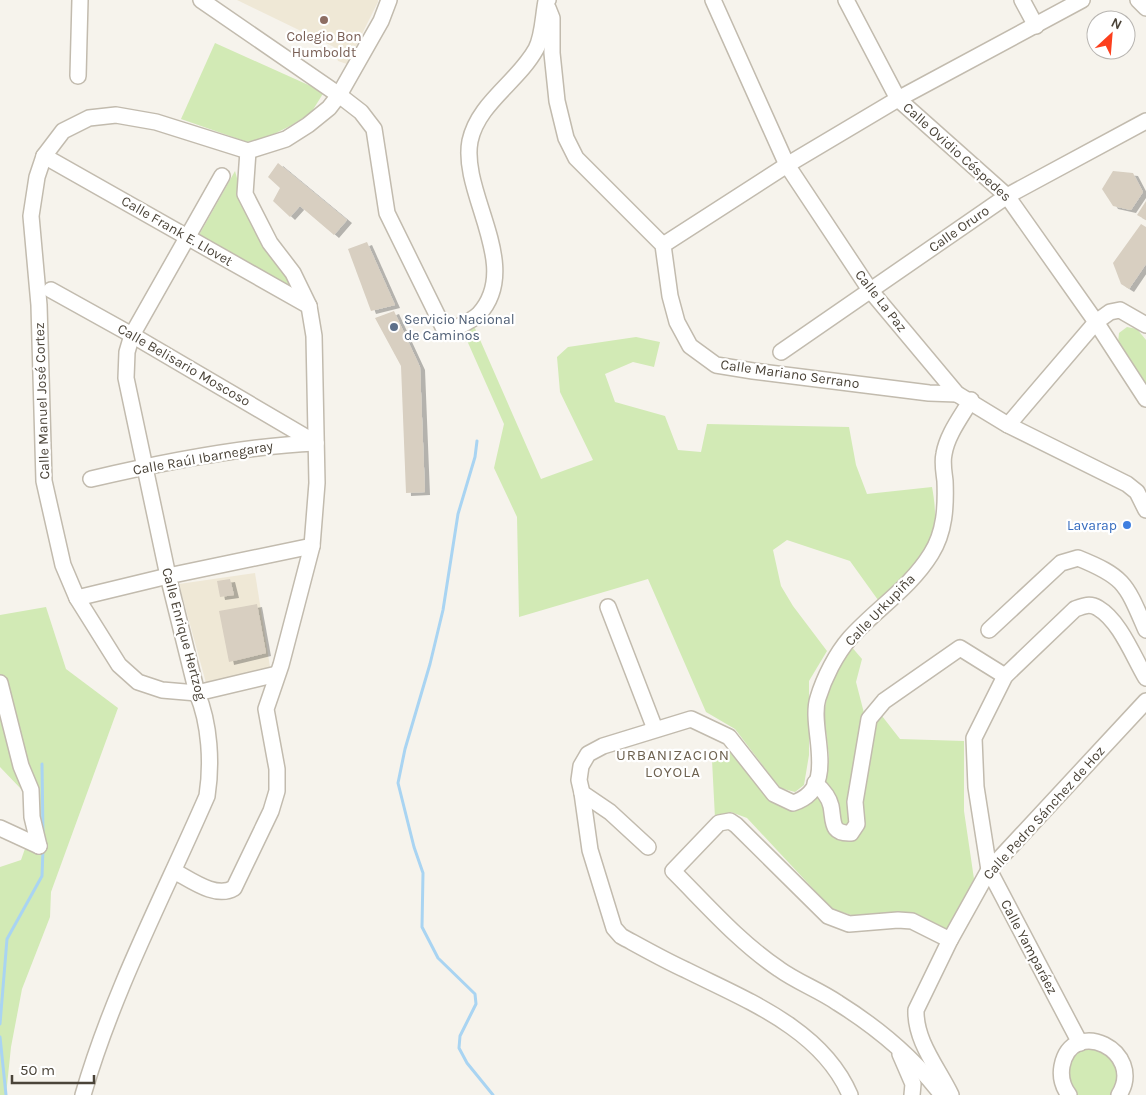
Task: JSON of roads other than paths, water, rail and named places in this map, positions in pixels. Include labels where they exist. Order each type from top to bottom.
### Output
[{"type":"street","points":[[78,76],[80,0]]},
{"type":"street","points":[[200,0],[339,95],[361,112],[374,129],[387,214],[446,333],[478,314],[489,298],[494,270],[492,247],[469,164],[470,141],[481,116],[537,48],[546,0]]},
{"type":"street","points":[[174,871],[217,892],[227,893],[234,888],[242,875],[271,811],[277,791],[277,769],[266,709],[278,674],[312,546],[317,484],[314,336],[309,306],[292,273],[270,243],[245,194],[248,151],[286,139],[308,125],[329,108],[339,95],[381,21],[389,0]]},
{"type":"street","points":[[546,0],[552,18],[552,53],[557,101],[566,138],[576,158],[663,245],[787,165],[898,99],[1082,0]]},
{"type":"street","name":"Calle La Paz","points":[[713,0],[787,165],[870,290],[964,397],[1008,425],[1127,484],[1137,492],[1146,510]]},
{"type":"street","name":"Calle Ovidio Céspedes","points":[[846,0],[898,99],[1007,196],[1096,322],[1146,399]]},
{"type":"street","points":[[1022,0],[1036,26]]},
{"type":"street","points":[[1138,0],[1146,8]]},
{"type":"street","name":"Calle Manuel José Cortez","points":[[248,151],[156,122],[116,115],[89,118],[63,131],[44,156],[37,177],[31,216],[39,305],[44,481],[63,565],[77,598],[120,664],[138,682],[162,690],[197,693],[278,674]]},
{"type":"street","name":"Calle Oruro","points":[[780,352],[1007,196],[1146,121]]},
{"type":"street","name":"Calle Frank E. Llovet","points":[[44,156],[309,306]]},
{"type":"street","name":"Calle Enrique Hertzog","points":[[83,1095],[96,1048],[114,1001],[207,796],[211,771],[203,706],[197,693],[168,576],[126,378],[127,352],[132,335],[222,176]]},
{"type":"street","name":"Calle Mariano Serrano","points":[[663,245],[670,296],[677,322],[690,346],[716,365],[964,397]]},
{"type":"street","name":"Calle Belisario Moscoso","points":[[51,290],[132,335],[316,443]]},
{"type":"street","points":[[1008,425],[1096,322],[1110,312],[1120,310],[1146,324]]},
{"type":"street","name":"Calle Urkupiña","points":[[815,783],[820,768],[817,701],[824,681],[849,639],[904,589],[931,555],[942,530],[944,515],[945,449],[964,397]]},
{"type":"street","name":"Calle Raúl Ibarnegaray","points":[[91,479],[145,466],[280,444],[316,443]]},
{"type":"street","points":[[77,598],[168,576],[312,546]]},
{"type":"street","points":[[989,630],[1061,563],[1078,558],[1119,578],[1126,586],[1146,630]]},
{"type":"street","name":"Calle Yamparáez","points":[[1080,1043],[989,870],[976,787],[974,738],[1005,676],[1075,609],[1086,605],[1097,607],[1114,623],[1146,678]]},
{"type":"street","points":[[608,607],[655,729]]},
{"type":"street","points":[[850,1095],[841,1075],[799,1033],[759,1005],[629,940],[614,928],[590,850],[579,780],[581,766],[588,754],[603,746],[692,719],[730,737],[774,794],[784,800],[793,803],[804,799],[815,783],[822,790],[831,806],[832,820],[835,828],[843,833],[851,833],[857,824],[855,802],[869,719],[884,701],[960,648],[1005,676]]},
{"type":"street","points":[[0,683],[21,766],[31,790],[32,817],[38,846],[0,828]]},
{"type":"street","name":"Calle Pedro Sánchez de Hoz","points":[[951,1095],[922,1040],[916,1023],[916,1010],[950,940],[989,870],[1146,701]]},
{"type":"street","points":[[582,793],[610,812],[648,847]]},
{"type":"street","points":[[942,1095],[911,1057],[893,1041],[838,1002],[780,970],[748,947],[673,871],[720,823],[730,821],[828,916],[849,924],[898,920],[912,921],[950,940]]},
{"type":"street","points":[[1070,1095],[1062,1081],[1061,1068],[1066,1056],[1080,1043],[1093,1040],[1106,1043],[1121,1054],[1127,1073],[1125,1085],[1119,1095]]},
{"type":"street","points":[[893,1041],[914,1084],[912,1095]]},
{"type":"waterway","points":[[477,441],[475,457],[458,514],[443,610],[430,664],[405,749],[398,783],[414,847],[423,873],[422,927],[438,958],[475,994],[476,1004],[460,1036],[459,1048],[467,1063],[493,1095]]},
{"type":"waterway","points":[[42,764],[43,835]]},
{"type":"waterway","points":[[0,1024],[7,939],[42,876],[43,849]]},
{"type":"waterway","points":[[0,1037],[6,1095]]},
{"type":"place","name":"Colegio Bon Humboldt","points":[[324,20]]},
{"type":"place","name":"Servicio Nacional de Caminos","points":[[394,327]]},
{"type":"place","name":"Lavarap","points":[[1127,525]]},
{"type":"district","name":"URBANIZACION LOYOLA","points":[[673,764]]}]
